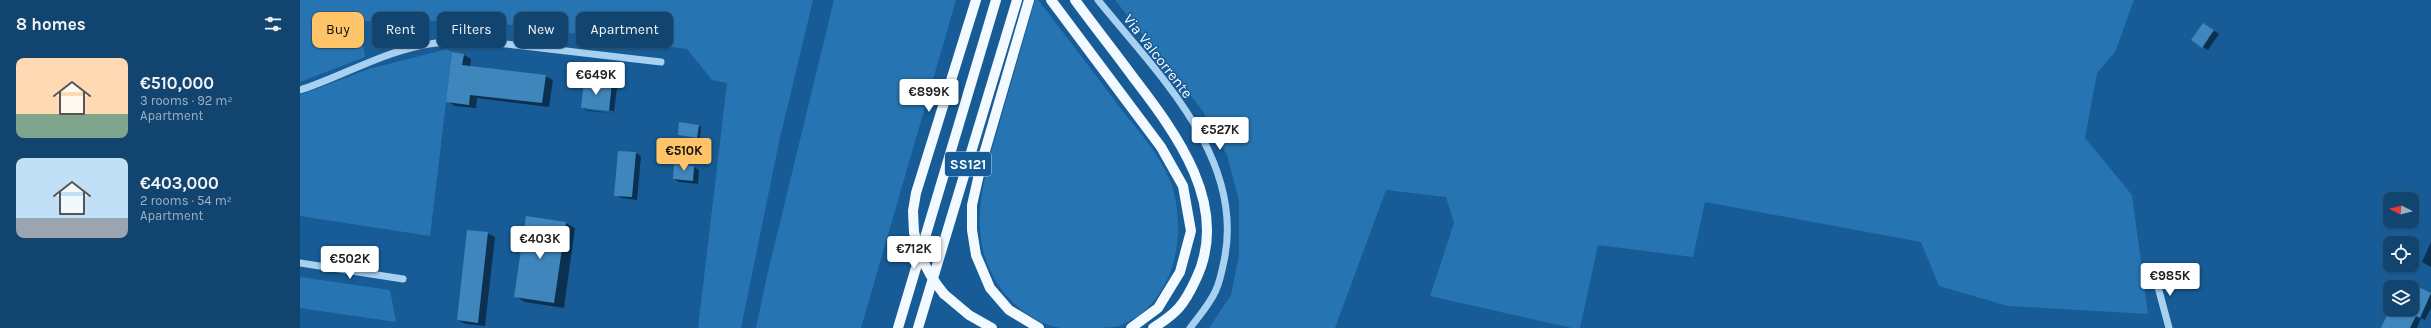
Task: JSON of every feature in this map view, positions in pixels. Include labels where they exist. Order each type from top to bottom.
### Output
[{"type":"main road","points":[[976,0],[916,193],[913,211],[914,232],[924,265],[933,281],[944,294],[969,315],[992,328]]},
{"type":"main road","name":"SS121","points":[[898,328],[996,0]]},
{"type":"main road","name":"SS121","points":[[918,328],[1017,0]]},
{"type":"main road","points":[[1029,0],[982,161],[972,205],[972,230],[976,255],[990,288],[1009,310],[1039,328]]},
{"type":"main road","points":[[1051,0],[1161,147],[1183,186],[1191,231],[1180,272],[1158,308],[1131,328]]},
{"type":"main road","points":[[1075,0],[1151,100],[1186,153],[1197,178],[1205,208],[1206,249],[1200,270],[1190,292],[1174,315],[1162,328]]},
{"type":"main road","points":[[1153,328],[1174,315]]},
{"type":"street","name":"Via Valcorrente","points":[[1098,0],[1169,88],[1212,154],[1227,203],[1228,244],[1216,290],[1190,328]]},
{"type":"street","points":[[300,90],[370,61],[417,46],[441,42],[471,40],[661,62]]},
{"type":"street","points":[[300,264],[403,279]]},
{"type":"street","points":[[2154,272],[2169,328]]},
{"type":"shaded area","points":[[300,0],[813,0],[779,142],[741,328],[698,328],[727,83],[712,80],[687,49],[673,47],[673,12],[576,12],[576,34],[568,33],[568,12],[514,12],[514,25],[506,24],[506,12],[437,12],[437,21],[429,21],[429,12],[372,12],[372,21],[364,21],[364,12],[312,12],[312,48],[364,48],[365,57],[300,82]]},
{"type":"shaded area","points":[[834,0],[956,0],[861,328],[756,328],[767,276]]},
{"type":"shaded area","points":[[1035,0],[1038,0],[1151,147],[1164,167],[1173,189],[1177,209],[1178,229],[1172,269],[1164,287],[1152,303],[1137,316],[1119,326],[1102,328],[1061,328],[1034,318],[1022,310],[1001,289],[993,277],[983,250],[980,232],[980,214],[985,178]]},
{"type":"shaded area","points":[[1115,0],[2134,0],[2115,52],[2097,73],[2085,138],[2132,195],[2148,314],[2008,306],[1939,286],[1921,242],[1705,202],[1693,257],[1598,245],[1580,328],[1572,328],[1430,296],[1454,223],[1446,197],[1386,190],[1335,328],[1209,328],[1231,295],[1239,255],[1239,201],[1227,155],[1202,110]]},
{"type":"shaded area","points":[[447,49],[452,52],[430,236],[300,216],[300,95],[369,69]]},
{"type":"shaded area","points":[[300,277],[390,290],[396,322],[300,308]]},
{"type":"building","points":[[2203,23],[2214,30],[2202,48],[2191,40]]},
{"type":"building","points":[[452,52],[464,54],[462,65],[546,75],[542,103],[470,95],[469,105],[446,102]]},
{"type":"building","points":[[584,80],[612,83],[609,111],[581,108]]},
{"type":"building","points":[[679,122],[699,125],[697,138],[678,135]]},
{"type":"building","points":[[618,151],[636,152],[632,197],[614,196]]},
{"type":"building","points":[[674,164],[694,166],[693,181],[673,179]]},
{"type":"building","points":[[526,216],[566,222],[554,303],[514,297]]},
{"type":"building","points":[[467,230],[488,232],[478,323],[457,320]]},
{"type":"building","points":[[2419,287],[2431,293],[2420,318],[2416,316],[2419,316]]},
{"type":"building","points":[[2387,316],[2416,316],[2410,328],[2381,328]]}]
